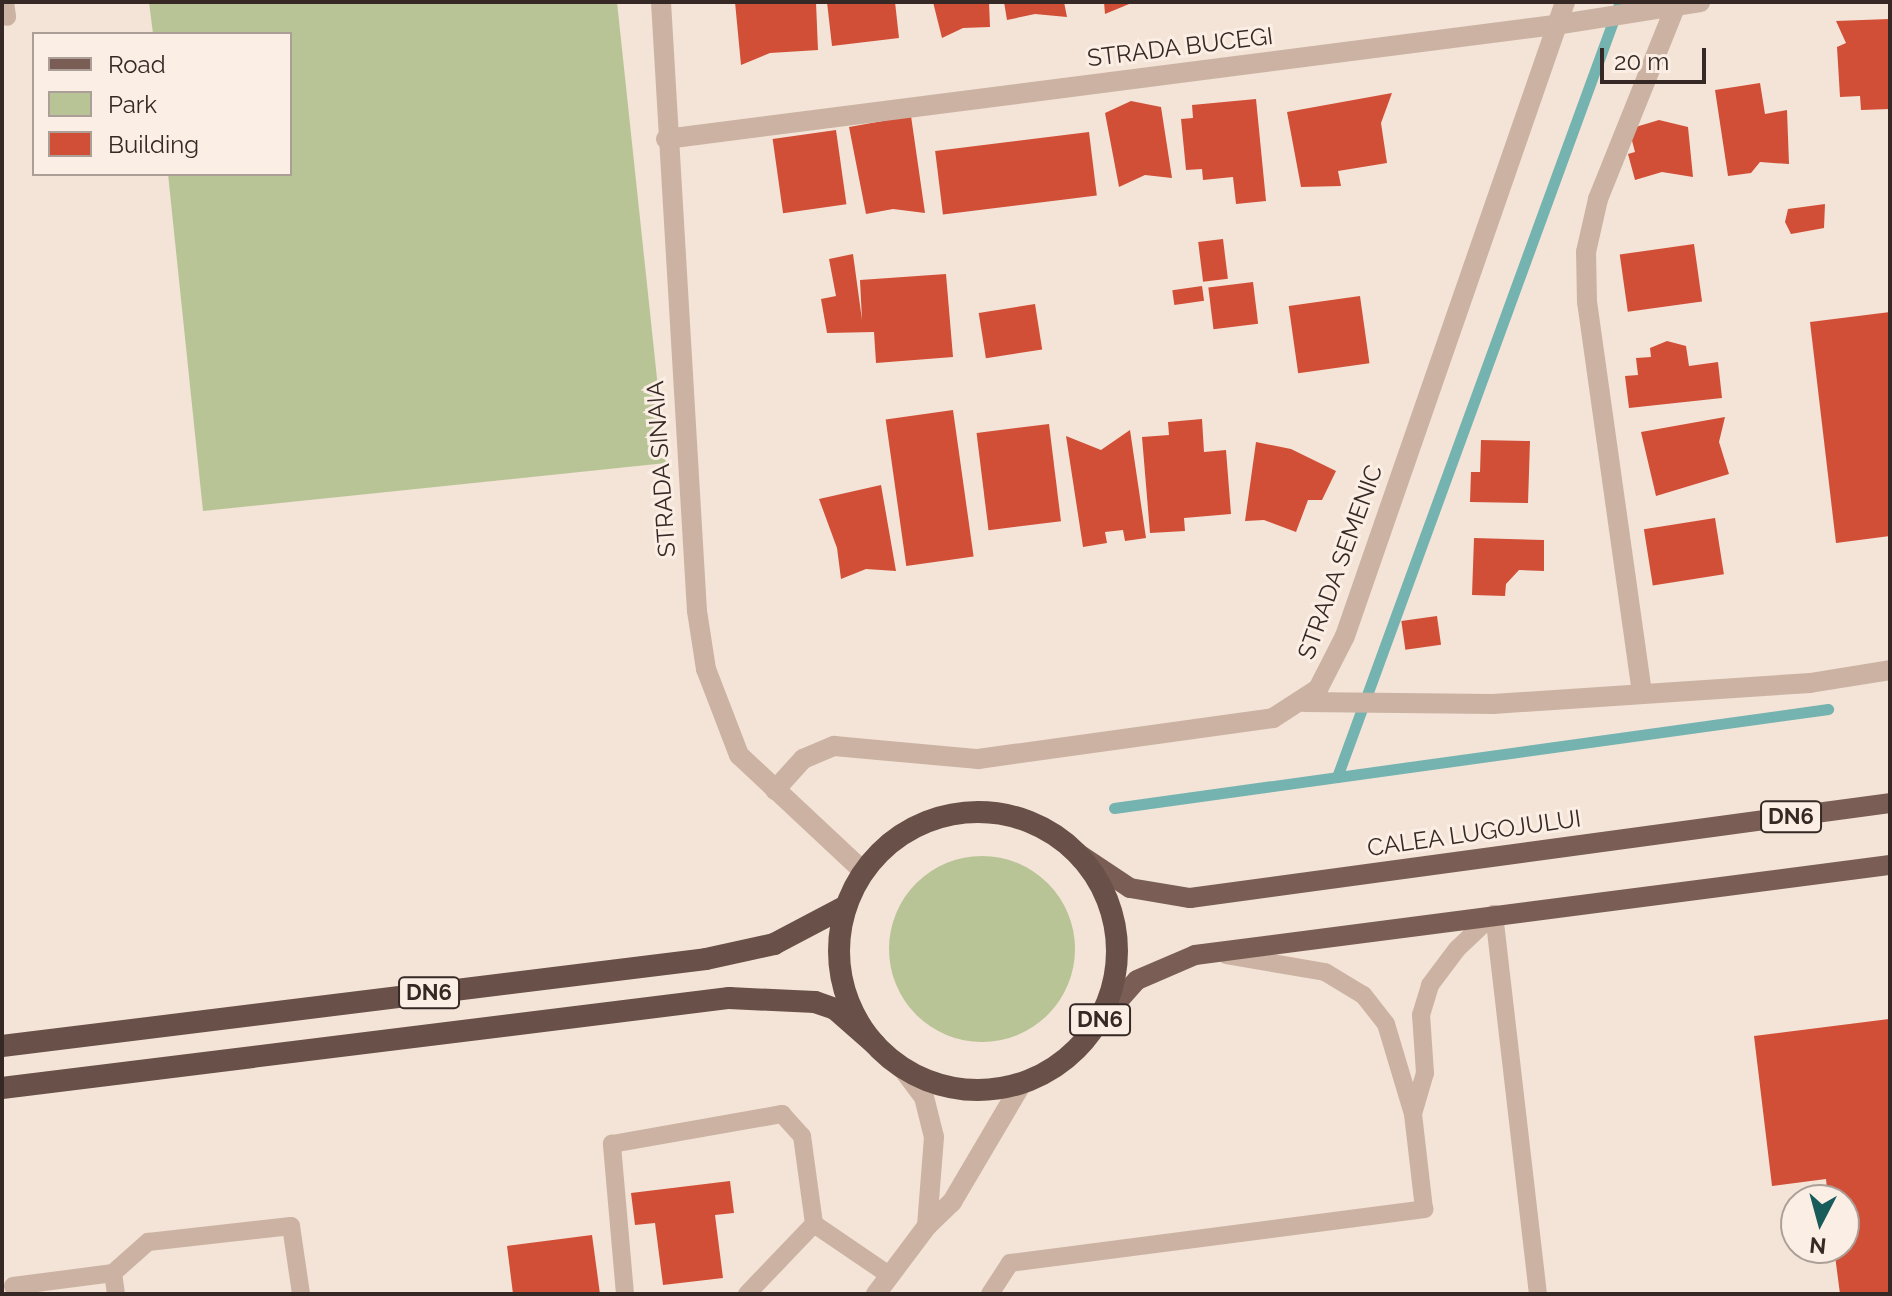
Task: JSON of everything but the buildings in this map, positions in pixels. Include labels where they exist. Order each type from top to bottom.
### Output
[{"type":"highway","name":"DN6","points":[[2,1088],[729,998],[815,1002],[835,1009],[902,1068],[960,1089],[1022,1083],[1063,1062],[1097,1025],[1112,991],[1118,941],[1105,892],[1076,852],[1028,821],[994,812],[959,813],[905,833],[864,872],[846,906],[839,942],[842,979],[854,1014],[875,1044]]},
{"type":"highway","name":"DN6","points":[[2,1046],[706,959],[774,944],[846,906]]},
{"type":"main road","name":"CALEA LUGOJULUI","points":[[1076,852],[1130,888],[1190,898],[1890,803]]},
{"type":"main road","name":"DN6","points":[[1097,1025],[1137,980],[1174,961],[1208,952],[1890,865]]},
{"type":"street","name":"STRADA SINAIA","points":[[661,2],[666,139],[697,611],[706,669],[739,755],[864,872]]},
{"type":"street","name":"STRADA SEMENIC","points":[[775,790],[803,759],[834,746],[978,759],[1265,720],[1304,702],[1328,674],[1345,636],[1565,2]]},
{"type":"street","name":"STRADA BUCEGI","points":[[666,139],[1555,25],[1700,2]]},
{"type":"street","points":[[1642,693],[1587,302],[1586,252],[1598,199],[1676,4]]},
{"type":"street","points":[[1304,702],[1493,704],[1810,683],[1890,670]]},
{"type":"street","points":[[902,1068],[924,1097],[934,1137],[927,1226]]},
{"type":"street","points":[[876,1294],[927,1226],[952,1202],[1022,1083]]},
{"type":"lane","points":[[1413,1114],[1425,1073],[1421,1015],[1430,985],[1457,949],[1494,914]]},
{"type":"lane","points":[[1494,914],[1538,1294]]},
{"type":"lane","points":[[990,1294],[1010,1263],[1424,1209],[1413,1114],[1386,1024],[1363,995],[1325,972],[1208,952]]},
{"type":"lane","points":[[625,1294],[610,1153],[619,1140],[782,1114],[802,1136],[814,1224],[889,1275]]},
{"type":"lane","points":[[747,1294],[814,1224]]},
{"type":"lane","points":[[13,1286],[113,1273],[148,1242],[291,1226],[301,1294]]},
{"type":"lane","points":[[113,1273],[116,1294]]},
{"type":"green space","points":[[149,2],[617,2],[666,463],[203,511],[168,176],[292,176],[292,32],[153,32]]},
{"type":"green space","points":[[982,856],[1018,863],[1048,883],[1068,913],[1075,949],[1068,985],[1048,1015],[1018,1035],[982,1042],[946,1035],[916,1015],[896,985],[889,949],[896,913],[916,883],[946,863]]},
{"type":"waterway","points":[[1337,777],[1620,2]]},
{"type":"waterway","points":[[1114,808],[1828,709]]}]
